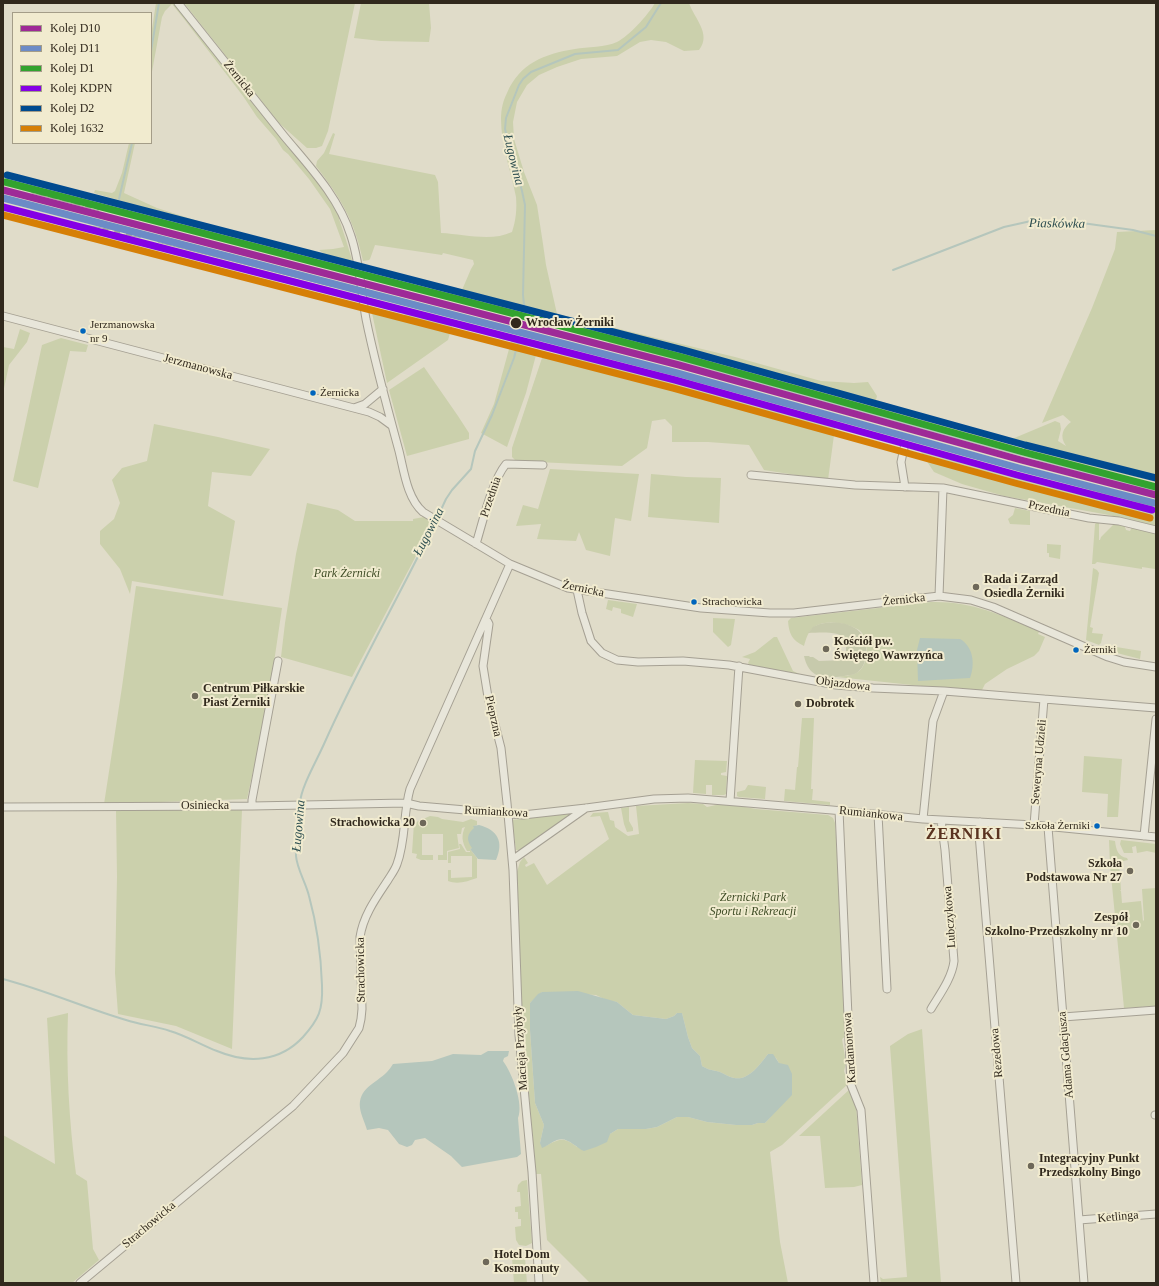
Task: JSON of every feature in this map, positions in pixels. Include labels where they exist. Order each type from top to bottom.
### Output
[{"type":"street","name":"Żernicka","points":[[178,3],[314,173],[333,198],[341,212],[351,235],[356,256],[366,319],[391,425],[413,500],[418,508],[510,564],[563,586],[577,590],[696,607],[775,613],[801,612],[939,596],[959,598],[981,603],[1039,626],[1108,657],[1124,662],[1156,668]]},
{"type":"street","name":"Jerzmanowska","points":[[3,316],[354,408],[374,414],[391,425]]},
{"type":"street","points":[[354,408],[365,404],[383,389]]},
{"type":"street","points":[[904,448],[901,462],[905,487]]},
{"type":"street","name":"Przednia","points":[[476,544],[496,482],[501,470],[506,464],[543,465]]},
{"type":"street","name":"Przednia","points":[[751,475],[856,485],[942,488],[1089,518],[1119,521],[1156,530]]},
{"type":"street","points":[[939,596],[942,488]]},
{"type":"street","name":"Strachowicka","points":[[80,1283],[293,1106],[343,1053],[352,1040],[359,1028],[362,1009],[361,927],[396,866],[403,842],[406,803],[410,789],[510,564]]},
{"type":"street","name":"Objazdowa","points":[[577,590],[582,613],[591,641],[602,653],[612,658],[624,661],[683,661],[739,666],[836,685],[944,691],[1156,708]]},
{"type":"street","name":"Pieprzna","points":[[485,620],[489,624],[483,666],[488,696],[501,748],[508,814]]},
{"type":"street","points":[[252,806],[278,661]]},
{"type":"street","points":[[730,801],[739,666]]},
{"type":"street","points":[[923,819],[933,721],[944,691]]},
{"type":"street","name":"Seweryna Udzieli","points":[[1034,825],[1044,700]]},
{"type":"street","points":[[1144,836],[1156,719]]},
{"type":"street","name":"Rumiankowa","points":[[406,803],[508,814],[539,814],[670,798],[708,799],[923,819],[1034,825],[1156,837]]},
{"type":"street","name":"Osiniecka","points":[[3,807],[252,806],[406,803]]},
{"type":"street","name":"Rumiankowa","points":[[512,858],[515,858],[586,808]]},
{"type":"street","name":"Kardamonowa","points":[[839,810],[851,1086],[861,1110],[874,1283]]},
{"type":"street","name":"Macieja Przybyły","points":[[508,814],[512,858],[519,1035],[532,1172],[538,1283]]},
{"type":"street","points":[[878,814],[887,989]]},
{"type":"street","name":"Lubczykowa","points":[[932,1009],[949,977],[954,961],[945,850],[941,820]]},
{"type":"street","name":"Rezedowa","points":[[980,822],[979,834],[1016,1283]]},
{"type":"street","name":"Adama Gdacjusza","points":[[1048,827],[1084,1283]]},
{"type":"street","points":[[1063,1017],[1156,1010]]},
{"type":"street","name":"Ketlinga","points":[[1079,1220],[1156,1214]]},
{"type":"green space","points":[[156,3],[174,3],[325,192],[340,217],[339,219],[352,260],[349,261],[327,256],[319,250],[344,247],[330,209],[309,179],[283,150],[276,139],[257,117],[243,96],[172,4],[165,11],[162,17],[152,72],[152,29]]},
{"type":"green space","points":[[184,3],[355,3],[328,131],[322,146],[307,148],[279,123]]},
{"type":"green space","points":[[361,3],[429,3],[431,28],[429,42],[381,41],[354,38]]},
{"type":"green space","points":[[655,3],[689,3],[703,32],[703,44],[699,50],[684,51],[666,42],[651,40],[640,42],[617,56],[581,59],[539,75],[527,85],[517,102],[513,122],[514,139],[524,172],[537,205],[546,265],[557,314],[735,357],[821,381],[854,383],[868,382],[877,396],[876,400],[1000,438],[1022,451],[1071,465],[1156,485],[1156,492],[937,434],[685,363],[608,345],[609,340],[475,305],[473,303],[466,303],[425,292],[433,287],[445,287],[462,290],[474,264],[473,260],[443,253],[442,255],[375,245],[370,259],[363,261],[351,221],[346,210],[316,166],[317,161],[324,153],[333,133],[335,134],[329,154],[435,175],[438,182],[441,233],[477,237],[495,237],[512,232],[516,214],[516,197],[504,148],[501,129],[501,112],[503,102],[512,83],[526,67],[543,57],[564,51],[602,46],[617,42],[638,25]]},
{"type":"green space","points":[[129,144],[135,144],[124,193],[157,208],[245,236],[244,238],[154,214],[122,201],[94,193],[95,190],[112,193],[115,191],[122,173]]},
{"type":"green space","points":[[1156,230],[1156,482],[1038,454],[1016,445],[1012,439],[1055,421],[1060,423],[1061,429],[1058,441],[1066,446],[1062,436],[1064,430],[1071,422],[1063,415],[1042,423],[1092,308],[1115,249],[1117,232]]},
{"type":"green space","points":[[406,307],[453,323],[448,340],[387,383],[372,313],[403,321]]},
{"type":"green space","points":[[20,329],[30,333],[27,342],[9,365],[3,393],[3,347],[14,349]]},
{"type":"green space","points":[[61,338],[88,345],[86,352],[70,351],[38,488],[13,481],[42,345]]},
{"type":"green space","points":[[512,338],[522,341],[536,355],[526,393],[507,447],[481,433],[494,404]]},
{"type":"green space","points":[[561,354],[836,420],[828,480],[764,470],[749,445],[708,442],[672,442],[672,426],[665,419],[652,421],[647,448],[622,466],[516,461],[512,457],[512,448],[542,358]]},
{"type":"green space","points":[[424,367],[469,433],[469,439],[407,456],[389,390]]},
{"type":"green space","points":[[154,424],[270,449],[251,476],[212,472],[208,506],[235,521],[223,596],[132,581],[130,594],[120,569],[100,544],[100,531],[114,519],[120,503],[112,480],[122,468],[147,461]]},
{"type":"green space","points":[[918,448],[1058,483],[1156,504],[1156,526],[1109,515],[1004,496],[962,484],[934,472]]},
{"type":"green space","points":[[550,469],[639,474],[631,521],[615,518],[610,556],[586,550],[579,532],[576,541],[537,539],[541,524],[516,526],[523,505],[538,509]]},
{"type":"green space","points":[[651,474],[721,478],[719,523],[648,517]]},
{"type":"green space","name":"Park Żernicki","points":[[307,503],[338,510],[355,521],[413,521],[413,519],[424,517],[433,523],[352,677],[281,657],[296,554]]},
{"type":"green space","points":[[1015,508],[1030,511],[1030,525],[1010,524],[1008,519],[1013,515]]},
{"type":"green space","points":[[1097,522],[1099,523],[1099,540],[1114,524],[1122,525],[1126,530],[1130,531],[1132,527],[1156,532],[1155,569],[1142,567],[1142,569],[1097,562],[1092,564],[1095,524]]},
{"type":"green space","points":[[1047,544],[1061,545],[1060,559],[1049,557],[1049,553],[1047,553]]},
{"type":"green space","points":[[1093,568],[1099,573],[1090,627],[1093,628],[1092,633],[1103,634],[1099,645],[1086,640]]},
{"type":"green space","name":"Centrum Piłkarskie Piast Żerniki","points":[[136,586],[282,608],[268,703],[247,799],[104,804]]},
{"type":"green space","points":[[608,600],[637,604],[633,617],[621,613],[621,609],[613,607],[612,611],[606,609]]},
{"type":"green space","points":[[931,602],[945,602],[972,606],[1036,630],[1039,632],[1038,634],[1045,637],[1039,651],[1034,656],[1007,669],[985,684],[982,690],[978,692],[837,677],[850,675],[862,669],[867,651],[863,634],[859,630],[849,625],[824,623],[814,627],[810,631],[804,646],[794,639],[788,626],[788,621],[791,618]]},
{"type":"green space","points":[[713,618],[735,619],[731,645],[728,647],[713,632]]},
{"type":"green space","points":[[820,624],[846,624],[853,627],[864,638],[866,645],[865,661],[858,672],[852,675],[824,677],[814,673],[806,664],[804,656],[813,657],[819,661],[846,660],[846,640],[843,637],[834,633],[808,633],[813,627]]},
{"type":"green space","points":[[774,637],[777,637],[793,671],[804,676],[750,666],[748,663],[750,659],[742,657],[755,652]]},
{"type":"green space","points":[[1110,646],[1141,651],[1140,659],[1117,653],[1111,650]]},
{"type":"green space","points":[[802,718],[814,718],[811,789],[813,789],[812,800],[830,802],[830,805],[784,801],[785,789],[795,790]]},
{"type":"green space","points":[[1084,756],[1122,759],[1118,817],[1107,817],[1108,794],[1082,792]]},
{"type":"green space","points":[[695,760],[727,761],[726,772],[721,773],[721,775],[727,776],[726,794],[712,795],[712,785],[706,785],[706,794],[693,793]]},
{"type":"green space","points":[[748,785],[766,787],[765,799],[737,796],[737,792],[745,790]]},
{"type":"green space","name":"Żernicki Park Sportu i Rekreacji","points":[[688,803],[703,804],[707,807],[716,805],[734,805],[756,809],[828,815],[833,818],[835,823],[841,912],[846,1036],[842,1039],[846,1063],[844,1071],[848,1084],[782,1145],[770,1152],[780,1242],[788,1283],[590,1283],[547,1240],[541,1174],[534,1174],[528,1081],[521,1022],[516,875],[520,862],[524,857],[528,863],[525,865],[526,867],[534,863],[547,885],[609,839],[600,816],[590,817],[593,813],[608,812],[610,820],[614,821],[615,827],[628,836],[639,834],[636,806]],"holes":[[[542,992],[596,995],[606,1000],[617,1002],[633,1015],[666,1019],[677,1013],[682,1013],[692,1048],[700,1056],[702,1066],[730,1077],[745,1077],[754,1071],[768,1054],[776,1058],[779,1063],[774,1113],[765,1123],[752,1125],[707,1122],[688,1117],[677,1117],[657,1127],[646,1129],[618,1129],[610,1134],[577,1147],[565,1140],[555,1141],[546,1146],[540,1143],[544,1125],[535,1103],[530,1030],[530,1003]]]},
{"type":"green space","points":[[629,807],[629,821],[633,831],[627,832],[621,808]]},
{"type":"green space","points":[[116,810],[242,810],[232,1049],[176,1026],[118,1014],[115,973],[117,877]]},
{"type":"green space","points":[[572,813],[573,815],[521,850],[516,850],[512,820]]},
{"type":"green space","points":[[430,816],[463,822],[471,819],[477,821],[477,825],[474,826],[472,848],[470,849],[477,858],[477,878],[459,883],[448,881],[448,870],[451,870],[451,878],[472,877],[472,856],[451,856],[451,863],[448,863],[448,852],[460,849],[459,844],[461,844],[466,852],[470,852],[467,851],[463,842],[465,827],[462,828],[461,834],[457,834],[459,848],[447,851],[447,860],[438,860],[438,855],[443,855],[443,834],[422,834],[422,855],[433,855],[433,860],[421,860],[416,858],[417,854],[412,853],[414,823]]},
{"type":"green space","name":"Zespół Szkolno-Przedszkolny nr 10","points":[[1109,840],[1115,841],[1118,852],[1121,856],[1127,858],[1128,860],[1119,862],[1122,903],[1141,901],[1143,921],[1142,889],[1156,888],[1156,1006],[1124,1008],[1110,865]]},
{"type":"green space","points":[[1121,840],[1156,844],[1156,853],[1147,851],[1137,853],[1136,846],[1132,847],[1133,853],[1124,853],[1120,844]]},
{"type":"green space","points":[[68,1013],[67,1053],[69,1094],[76,1174],[87,1181],[93,1249],[99,1260],[72,1283],[3,1283],[3,1135],[55,1164],[47,1018]]},
{"type":"green space","points":[[922,1029],[941,1283],[881,1283],[880,1277],[883,1279],[907,1277],[890,1046],[908,1034]]},
{"type":"green space","points":[[850,1089],[856,1105],[862,1185],[854,1187],[825,1188],[820,1136],[799,1136]]},
{"type":"green space","points":[[527,1180],[532,1243],[526,1246],[519,1245],[516,1240],[515,1227],[521,1226],[521,1219],[518,1219],[518,1212],[515,1212],[515,1207],[521,1206],[520,1192],[517,1192],[518,1185],[522,1181]]},
{"type":"green space","points":[[525,1257],[527,1283],[514,1283],[512,1258]]},
{"type":"shaded area","points":[[920,638],[960,639],[965,642],[971,651],[973,662],[970,678],[918,681],[917,650]]},
{"type":"shaded area","points":[[479,825],[491,830],[498,838],[499,848],[496,860],[478,859],[470,849],[472,848],[468,837],[474,828],[473,826]]},
{"type":"shaded area","points":[[578,991],[617,1002],[633,1015],[666,1019],[677,1013],[682,1013],[692,1048],[700,1056],[702,1066],[732,1078],[745,1077],[758,1067],[768,1054],[773,1054],[779,1063],[788,1065],[792,1074],[792,1095],[765,1123],[736,1125],[707,1122],[688,1117],[677,1117],[657,1127],[646,1129],[618,1129],[610,1134],[607,1142],[584,1151],[564,1139],[555,1141],[542,1148],[540,1143],[544,1125],[535,1103],[530,1030],[530,1003],[538,994],[542,992]]},
{"type":"shaded area","points":[[488,1051],[509,1051],[508,1056],[504,1058],[503,1061],[510,1073],[518,1097],[521,1154],[517,1157],[462,1167],[451,1156],[425,1138],[415,1140],[412,1145],[407,1147],[399,1144],[388,1130],[379,1128],[367,1130],[361,1113],[360,1101],[364,1091],[387,1072],[393,1064],[432,1061],[453,1054],[481,1055]]},
{"type":"waterway","points":[[152,45],[159,3]]},
{"type":"waterway","name":"Ługowina","points":[[525,314],[523,295],[525,205],[505,129],[506,118],[519,85],[531,72],[575,54],[618,50],[646,27],[661,3]]},
{"type":"waterway","points":[[119,199],[132,144]]},
{"type":"waterway","name":"Piaskówka","points":[[893,270],[1004,227],[1031,221],[1082,223],[1133,230],[1156,236]]},
{"type":"waterway","points":[[612,336],[618,343],[954,437],[1156,490]]},
{"type":"waterway","name":"Ługowina","points":[[300,803],[303,789],[338,713],[446,499],[471,469],[475,451],[492,415],[514,358],[519,338]]},
{"type":"waterway","points":[[616,359],[1088,487],[1156,504]]},
{"type":"waterway","name":"Ługowina","points":[[3,979],[34,988],[132,1022],[176,1033],[211,1049],[240,1058],[263,1058],[284,1052],[303,1037],[313,1025],[319,1014],[322,1001],[321,963],[318,940],[312,907],[296,856],[296,838],[300,808]]},
{"type":"railway","points":[[33,192],[98,209]]},
{"type":"railway","points":[[3,207],[65,223],[140,236]]},
{"type":"railway","points":[[159,241],[332,285]]},
{"type":"rail line","name":"D2","points":[[7,175],[683,350],[1025,445],[1156,478]]},
{"type":"rail line","name":"D1","points":[[5,182],[681,357],[1023,452],[1156,487]]},
{"type":"rail line","name":"D10","points":[[3,190],[679,365],[1021,460],[1156,495]]},
{"type":"rail line","name":"D11","points":[[3,198],[677,373],[1019,468],[1154,503]]},
{"type":"rail line","name":"KDPN","points":[[3,207],[675,380],[1017,475],[1152,510]]},
{"type":"rail line","name":"1632","points":[[3,215],[673,388],[1015,483],[1150,518]]},
{"type":"place","name":"Wrocław Żerniki","points":[[516,323]]},
{"type":"place","name":"Jerzmanowska nr 9","points":[[83,331]]},
{"type":"place","name":"Żernicka","points":[[313,393]]},
{"type":"place","name":"Rada i Zarząd Osiedla Żerniki","points":[[976,587]]},
{"type":"place","name":"Strachowicka","points":[[694,602]]},
{"type":"place","name":"Kościół pw. Świętego Wawrzyńca","points":[[826,649]]},
{"type":"place","name":"Żerniki","points":[[1076,650]]},
{"type":"place","name":"Centrum Piłkarskie Piast Żerniki","points":[[195,696]]},
{"type":"place","name":"Dobrotek","points":[[798,704]]},
{"type":"place","name":"Strachowicka 20","points":[[423,823]]},
{"type":"place","name":"Szkoła Żerniki","points":[[1097,826]]},
{"type":"place","name":"Szkoła Podstawowa Nr 27","points":[[1130,871]]},
{"type":"place","name":"Zespół Szkolno-Przedszkolny nr 10","points":[[1136,925]]},
{"type":"place","name":"Integracyjny Punkt Przedszkolny Bingo","points":[[1031,1166]]},
{"type":"place","name":"Hotel Dom Kosmonauty","points":[[486,1262]]},
{"type":"district","name":"ŻERNIKI","points":[[964,835]]}]
